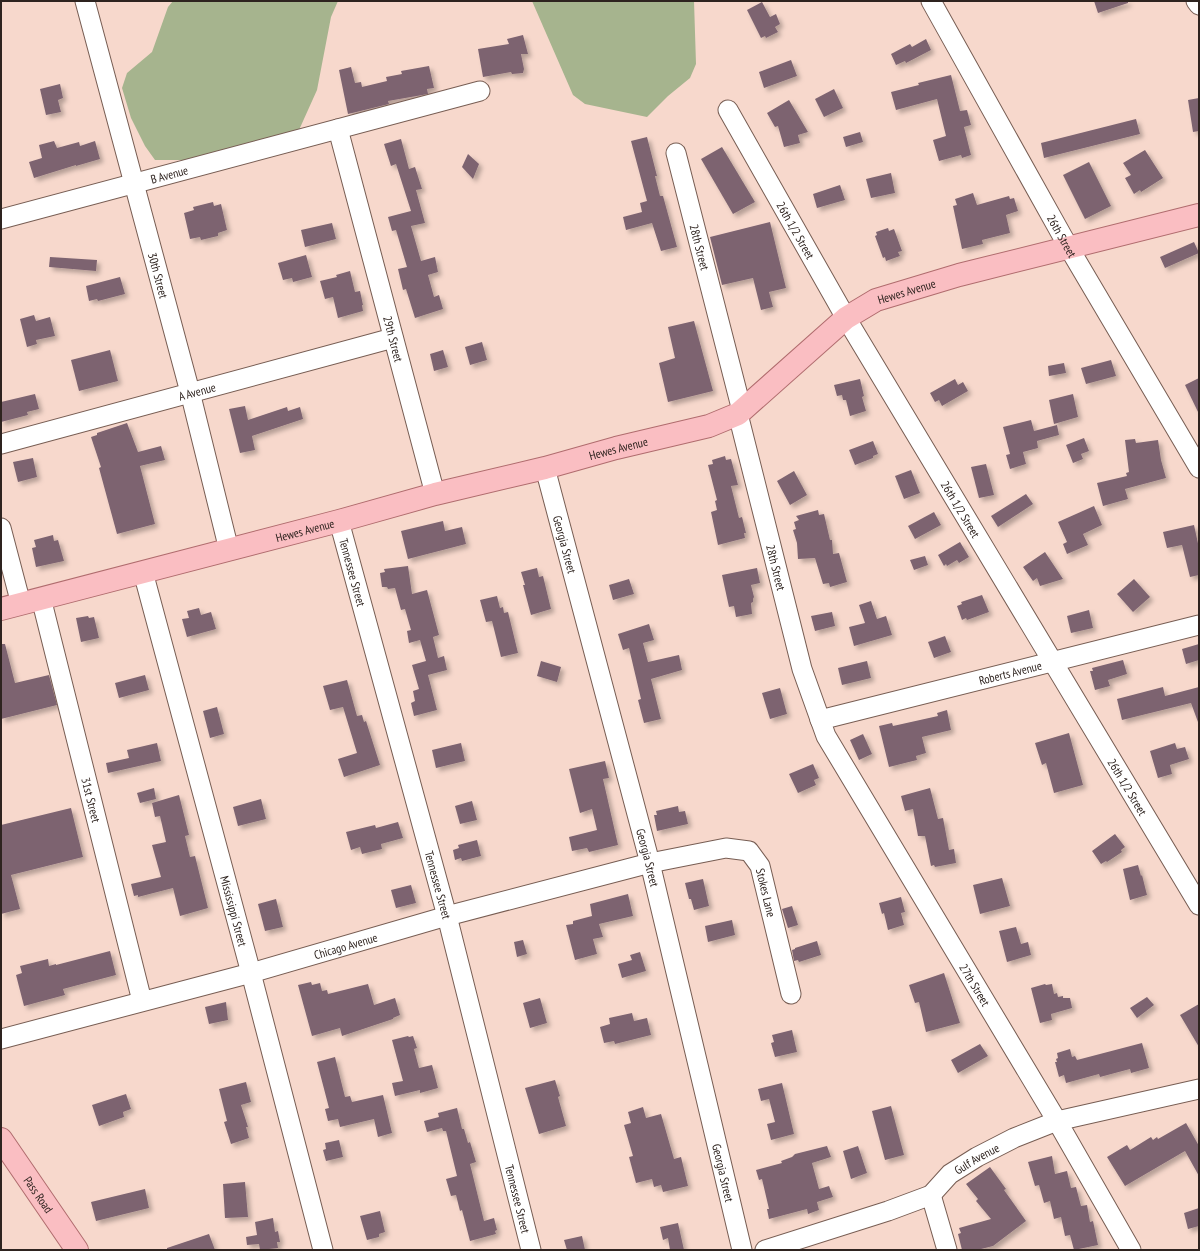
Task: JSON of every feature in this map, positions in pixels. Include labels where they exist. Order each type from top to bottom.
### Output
[{"type":"main road","name":"Hewes Avenue","points":[[21,604],[339,521],[435,494],[545,468],[616,448],[709,426],[740,413],[846,318],[876,300],[923,285],[1199,215]]},
{"type":"main road","name":"Pass Road","points":[[1,1139],[77,1250]]},
{"type":"street","name":"30th Street","points":[[85,1],[190,392],[229,550]]},
{"type":"street","name":"26th Street","points":[[931,1],[1069,248],[1199,468]]},
{"type":"street","points":[[1196,1],[1199,6]]},
{"type":"street","name":"B Avenue","points":[[1,219],[480,91]]},
{"type":"street","name":"26th 1/2 Street","points":[[728,110],[846,318],[1199,905]]},
{"type":"street","name":"29th Street","points":[[338,129],[435,494]]},
{"type":"street","name":"28th Street","points":[[676,153],[802,669],[820,720]]},
{"type":"street","name":"A Avenue","points":[[1,444],[393,338]]},
{"type":"street","name":"Georgia Street","points":[[545,468],[650,864],[742,1250]]},
{"type":"street","name":"Tennessee Street","points":[[339,521],[447,916],[531,1250]]},
{"type":"street","name":"31st Street","points":[[1,528],[21,604],[142,1001]]},
{"type":"street","name":"Mississippi Street","points":[[143,572],[251,973],[323,1250]]},
{"type":"street","name":"Roberts Avenue","points":[[820,720],[1199,625]]},
{"type":"street","name":"27th Street","points":[[820,720],[830,743],[1057,1121],[1131,1250]]},
{"type":"street","name":"Stokes Lane","points":[[692,855],[726,848],[749,851],[760,866],[792,994]]},
{"type":"street","name":"Chicago Avenue","points":[[1,1039],[251,973],[447,916],[650,864],[692,855]]},
{"type":"street","name":"Gulf Avenue","points":[[765,1250],[888,1212],[932,1195],[950,1174],[977,1157],[1014,1138],[1057,1121],[1199,1089]]},
{"type":"street","points":[[932,1195],[947,1250]]},
{"type":"green space","points":[[173,1],[338,1],[331,17],[317,90],[299,130],[229,152],[184,160],[155,160],[145,146],[131,118],[122,88],[127,73],[152,52],[168,7]]},
{"type":"green space","points":[[532,1],[694,1],[696,64],[690,78],[668,96],[647,117],[585,104],[573,95]]},
{"type":"building","points":[[1094,1],[1128,1],[1128,3],[1098,13]]},
{"type":"building","points":[[762,2],[770,17],[776,14],[780,24],[775,27],[778,32],[766,38],[765,36],[761,38],[747,10]]},
{"type":"building","points":[[523,35],[528,54],[521,54],[524,69],[523,73],[512,74],[511,72],[483,77],[478,49],[509,44],[507,39]]},
{"type":"building","points":[[926,39],[931,50],[906,63],[905,61],[896,65],[891,54],[910,44],[912,47]]},
{"type":"building","points":[[791,60],[797,76],[764,88],[759,72]]},
{"type":"building","points":[[429,66],[434,88],[427,89],[428,94],[388,101],[389,104],[348,114],[339,70],[351,67],[355,83],[361,82],[362,87],[387,81],[386,77],[402,74],[401,71]]},
{"type":"building","points":[[951,75],[960,111],[967,110],[971,125],[964,127],[971,155],[962,158],[961,155],[939,161],[933,140],[946,136],[937,99],[896,110],[891,92],[919,85],[918,83]]},
{"type":"building","points":[[60,84],[63,98],[58,100],[61,112],[46,115],[40,89]]},
{"type":"building","points":[[834,89],[843,108],[824,117],[815,99]]},
{"type":"building","points":[[1199,98],[1199,131],[1193,132],[1188,100]]},
{"type":"building","points":[[789,100],[808,132],[798,135],[800,143],[784,147],[778,126],[775,127],[767,113]]},
{"type":"building","points":[[1136,119],[1140,134],[1044,158],[1041,143]]},
{"type":"building","points":[[860,132],[863,142],[846,147],[843,137]]},
{"type":"building","points":[[647,137],[657,176],[655,176],[660,196],[663,196],[677,247],[661,251],[652,223],[626,230],[623,217],[642,212],[640,203],[647,201],[631,141]]},
{"type":"building","points":[[401,139],[409,169],[415,167],[422,189],[416,190],[425,223],[411,226],[421,261],[435,257],[438,272],[428,275],[434,297],[439,295],[443,309],[415,318],[406,289],[403,290],[398,269],[407,267],[396,230],[392,231],[388,217],[411,211],[396,164],[391,166],[384,144]]},
{"type":"building","points":[[54,141],[57,148],[79,142],[80,146],[95,141],[100,159],[34,178],[29,162],[42,158],[39,145]]},
{"type":"building","points":[[722,147],[755,202],[733,214],[701,159]]},
{"type":"building","points":[[1145,150],[1163,178],[1141,192],[1140,190],[1134,194],[1125,178],[1131,175],[1123,163]]},
{"type":"building","points":[[468,154],[479,164],[473,179],[462,167]]},
{"type":"building","points":[[1089,162],[1111,206],[1085,219],[1063,175]]},
{"type":"building","points":[[891,173],[895,193],[871,198],[866,179]]},
{"type":"building","points":[[840,185],[845,200],[817,208],[813,194]]},
{"type":"building","points":[[973,193],[977,205],[1009,196],[1010,199],[1014,198],[1018,211],[1006,215],[1010,233],[982,240],[983,244],[962,249],[953,206],[957,205],[955,199]]},
{"type":"building","points":[[213,202],[214,206],[221,204],[227,230],[218,233],[218,236],[201,240],[200,237],[190,239],[184,213],[194,210],[193,207]]},
{"type":"building","points":[[770,222],[786,288],[769,292],[773,307],[761,310],[753,278],[722,285],[710,237]]},
{"type":"building","points":[[332,223],[336,239],[305,247],[301,230]]},
{"type":"building","points":[[888,228],[889,231],[894,229],[902,251],[898,252],[900,256],[886,261],[885,257],[883,258],[875,236],[877,235],[876,232]]},
{"type":"building","points":[[1194,242],[1199,253],[1165,268],[1160,257]]},
{"type":"building","points":[[306,255],[312,277],[293,282],[292,278],[283,280],[278,263]]},
{"type":"building","points":[[50,257],[97,260],[96,271],[49,267]]},
{"type":"building","points":[[350,271],[355,292],[360,291],[363,311],[338,318],[333,297],[325,299],[320,281],[337,277],[336,275]]},
{"type":"building","points":[[120,277],[125,294],[98,301],[97,299],[89,301],[86,286]]},
{"type":"building","points":[[34,315],[36,321],[50,317],[55,336],[36,340],[37,344],[27,347],[20,319]]},
{"type":"building","points":[[694,321],[713,391],[668,402],[659,363],[675,358],[668,327]]},
{"type":"building","points":[[482,342],[487,360],[470,365],[465,347]]},
{"type":"building","points":[[110,350],[118,381],[79,391],[71,360]]},
{"type":"building","points":[[443,350],[448,367],[434,371],[430,354]]},
{"type":"building","points":[[1111,360],[1116,376],[1086,384],[1081,368]]},
{"type":"building","points":[[1064,363],[1066,373],[1049,376],[1048,366]]},
{"type":"building","points":[[1199,378],[1199,414],[1185,385]]},
{"type":"building","points":[[860,379],[864,396],[862,397],[866,411],[850,416],[846,400],[843,400],[842,395],[837,396],[834,385]]},
{"type":"building","points":[[955,379],[958,385],[963,382],[968,391],[942,406],[939,400],[935,402],[930,393]]},
{"type":"building","points":[[35,394],[39,409],[27,412],[28,415],[1,422],[1,402]]},
{"type":"building","points":[[1073,394],[1078,417],[1054,424],[1049,400]]},
{"type":"building","points":[[245,406],[248,420],[287,407],[288,411],[300,407],[303,419],[252,436],[255,450],[240,453],[229,409]]},
{"type":"building","points":[[1031,420],[1034,431],[1057,425],[1059,435],[1037,441],[1038,448],[1023,452],[1026,464],[1010,469],[1006,455],[1010,454],[1003,427]]},
{"type":"building","points":[[127,423],[138,452],[161,446],[165,460],[140,466],[155,524],[117,534],[99,468],[101,467],[91,437],[97,435],[97,433]]},
{"type":"building","points":[[1084,438],[1089,451],[1081,454],[1083,459],[1073,463],[1066,445]]},
{"type":"building","points":[[1135,439],[1136,443],[1158,440],[1166,478],[1125,489],[1128,499],[1103,506],[1097,483],[1127,476],[1126,473],[1129,472],[1125,440]]},
{"type":"building","points":[[873,441],[878,454],[873,456],[873,458],[855,465],[849,450]]},
{"type":"building","points":[[725,456],[726,460],[731,459],[738,485],[731,486],[739,518],[742,517],[746,533],[744,533],[745,538],[718,545],[711,512],[717,510],[715,501],[717,500],[708,465],[713,464],[712,460]]},
{"type":"building","points":[[33,458],[37,477],[18,482],[13,462]]},
{"type":"building","points":[[986,464],[994,495],[979,498],[971,467]]},
{"type":"building","points":[[911,470],[920,493],[904,499],[895,476]]},
{"type":"building","points":[[794,471],[807,495],[790,505],[777,481]]},
{"type":"building","points":[[1026,494],[1033,504],[998,527],[991,516]]},
{"type":"building","points":[[1094,506],[1102,525],[1083,534],[1088,545],[1067,554],[1063,544],[1067,542],[1058,522]]},
{"type":"building","points":[[818,510],[819,515],[824,514],[830,540],[832,540],[833,554],[839,553],[847,582],[830,587],[829,583],[823,584],[815,558],[798,559],[797,543],[793,530],[796,529],[794,522],[799,520],[796,516]]},
{"type":"building","points":[[934,512],[941,525],[915,539],[908,526]]},
{"type":"building","points":[[443,521],[445,531],[462,527],[466,544],[408,559],[401,531]]},
{"type":"building","points":[[1194,525],[1199,548],[1199,575],[1190,577],[1182,545],[1167,548],[1163,532]]},
{"type":"building","points":[[53,535],[54,541],[58,540],[64,561],[36,567],[32,548],[36,547],[34,540]]},
{"type":"building","points":[[960,542],[969,557],[959,563],[957,560],[947,566],[946,564],[944,566],[938,555]]},
{"type":"building","points":[[1045,552],[1063,579],[1040,586],[1037,578],[1033,581],[1023,567]]},
{"type":"building","points":[[925,556],[928,565],[914,570],[910,560]]},
{"type":"building","points":[[408,566],[412,594],[427,590],[439,635],[433,637],[438,658],[444,656],[447,670],[428,675],[437,710],[414,716],[411,703],[415,701],[413,691],[419,689],[412,665],[426,661],[420,640],[409,643],[407,631],[411,630],[405,609],[401,610],[395,588],[388,589],[387,587],[382,587],[380,573],[385,572],[384,569]]},
{"type":"building","points":[[537,568],[539,577],[543,576],[551,609],[531,615],[521,572]]},
{"type":"building","points":[[757,568],[760,583],[751,585],[754,597],[753,602],[751,603],[752,614],[736,617],[734,606],[729,607],[722,575]]},
{"type":"building","points":[[629,579],[634,594],[613,600],[609,585]]},
{"type":"building","points":[[1134,579],[1150,597],[1133,612],[1117,594]]},
{"type":"building","points":[[982,595],[989,612],[967,620],[966,618],[962,620],[957,606],[962,604],[961,602]]},
{"type":"building","points":[[497,596],[500,608],[503,607],[504,613],[508,612],[518,653],[501,657],[492,621],[486,622],[480,600]]},
{"type":"building","points":[[871,601],[877,619],[886,616],[892,635],[854,646],[849,627],[865,623],[859,605]]},
{"type":"building","points":[[199,608],[201,615],[211,612],[216,629],[187,637],[182,619],[189,618],[187,611]]},
{"type":"building","points":[[1089,610],[1093,628],[1071,633],[1067,616]]},
{"type":"building","points":[[832,612],[835,626],[815,631],[811,616]]},
{"type":"building","points":[[88,616],[89,618],[94,617],[99,638],[81,642],[76,618]]},
{"type":"building","points":[[649,624],[654,640],[643,643],[648,662],[679,655],[682,670],[651,679],[661,719],[644,723],[638,700],[641,699],[629,648],[623,650],[618,634]]},
{"type":"building","points":[[945,636],[951,652],[934,658],[928,642]]},
{"type":"building","points":[[1,644],[5,644],[15,683],[49,675],[57,705],[1,719]]},
{"type":"building","points":[[1199,644],[1199,660],[1186,664],[1182,649]]},
{"type":"building","points":[[1123,660],[1127,674],[1108,680],[1110,686],[1095,690],[1090,671],[1093,671],[1092,668]]},
{"type":"building","points":[[541,661],[561,667],[557,682],[537,676]]},
{"type":"building","points":[[867,661],[871,678],[842,685],[838,668]]},
{"type":"building","points":[[145,675],[149,690],[119,698],[115,683]]},
{"type":"building","points":[[347,680],[357,716],[362,715],[364,722],[366,721],[380,765],[344,777],[338,759],[357,753],[343,707],[330,710],[323,686]]},
{"type":"building","points":[[1163,687],[1165,696],[1199,687],[1199,722],[1191,703],[1122,720],[1117,699]]},
{"type":"building","points":[[780,688],[787,714],[770,719],[762,693]]},
{"type":"building","points":[[217,707],[224,734],[210,738],[203,711]]},
{"type":"building","points":[[947,710],[951,730],[922,737],[926,753],[916,756],[917,760],[889,767],[879,726],[892,723],[893,726],[938,716],[937,713]]},
{"type":"building","points":[[1069,733],[1083,785],[1054,793],[1046,763],[1042,765],[1035,743]]},
{"type":"building","points":[[863,734],[872,754],[859,760],[850,740]]},
{"type":"building","points":[[157,743],[161,761],[108,773],[106,763],[129,758],[127,750]]},
{"type":"building","points":[[461,743],[465,761],[436,768],[432,750]]},
{"type":"building","points":[[1175,743],[1177,749],[1185,747],[1189,759],[1170,765],[1172,774],[1158,778],[1150,751]]},
{"type":"building","points":[[605,761],[609,778],[603,779],[618,845],[589,852],[587,848],[572,851],[569,837],[597,830],[592,809],[580,813],[569,769]]},
{"type":"building","points":[[813,764],[819,778],[814,780],[816,785],[798,793],[789,774]]},
{"type":"building","points":[[154,788],[156,799],[140,803],[137,793]]},
{"type":"building","points":[[930,788],[938,819],[943,818],[949,850],[954,849],[956,863],[935,867],[934,865],[931,866],[925,836],[918,836],[913,809],[905,811],[901,796]]},
{"type":"building","points":[[179,795],[189,835],[185,836],[190,857],[195,856],[208,908],[180,916],[173,888],[138,897],[138,895],[134,896],[131,884],[161,877],[152,845],[166,842],[160,816],[155,817],[152,803]]},
{"type":"building","points":[[261,799],[266,819],[238,826],[233,807]]},
{"type":"building","points":[[472,801],[477,820],[460,824],[455,806]]},
{"type":"building","points":[[678,806],[679,812],[685,811],[688,824],[657,831],[654,815],[657,815],[656,811]]},
{"type":"building","points":[[71,808],[83,857],[11,875],[20,909],[1,914],[1,825]]},
{"type":"building","points":[[398,822],[403,838],[381,844],[382,849],[362,854],[360,847],[351,850],[346,832],[375,825],[376,828]]},
{"type":"building","points":[[1115,834],[1125,847],[1121,850],[1122,852],[1107,862],[1106,861],[1101,864],[1092,851]]},
{"type":"building","points":[[477,840],[481,856],[462,861],[461,858],[455,860],[453,850],[459,848],[458,845]]},
{"type":"building","points":[[1138,865],[1147,895],[1130,900],[1123,869]]},
{"type":"building","points":[[1002,878],[1010,906],[980,914],[973,885]]},
{"type":"building","points":[[703,879],[709,906],[694,910],[691,899],[689,899],[685,883]]},
{"type":"building","points":[[411,885],[416,903],[396,908],[391,890]]},
{"type":"building","points":[[628,894],[633,916],[599,924],[603,937],[593,939],[597,954],[575,960],[566,925],[573,924],[573,921],[592,916],[590,904]]},
{"type":"building","points":[[901,897],[905,912],[901,913],[904,925],[888,930],[884,913],[882,914],[879,903]]},
{"type":"building","points":[[276,899],[283,927],[265,931],[258,904]]},
{"type":"building","points":[[792,906],[798,925],[788,928],[782,909]]},
{"type":"building","points":[[732,920],[735,935],[708,942],[705,926]]},
{"type":"building","points":[[1016,927],[1021,944],[1028,942],[1031,955],[1007,962],[999,931]]},
{"type":"building","points":[[523,940],[527,954],[517,957],[514,942]]},
{"type":"building","points":[[817,941],[821,955],[799,962],[798,960],[794,961],[792,950]]},
{"type":"building","points":[[110,951],[116,975],[63,989],[65,995],[24,1006],[16,975],[22,973],[20,966],[48,959],[49,966],[56,965]]},
{"type":"building","points":[[640,952],[646,971],[622,978],[618,964],[632,960],[630,955]]},
{"type":"building","points":[[944,973],[960,1023],[926,1032],[919,1002],[915,1003],[909,985]]},
{"type":"building","points":[[311,982],[312,985],[320,983],[322,991],[327,990],[328,994],[368,984],[374,1005],[395,998],[400,1015],[393,1019],[342,1036],[340,1028],[312,1036],[298,985]]},
{"type":"building","points":[[1045,984],[1052,984],[1054,994],[1057,993],[1058,997],[1063,996],[1063,998],[1070,998],[1072,1008],[1051,1014],[1052,1020],[1040,1023],[1031,988]]},
{"type":"building","points":[[1147,997],[1154,1005],[1137,1018],[1130,1008]]},
{"type":"building","points":[[540,998],[547,1023],[530,1028],[523,1003]]},
{"type":"building","points":[[226,1002],[228,1020],[209,1024],[205,1007]]},
{"type":"building","points":[[1199,1004],[1199,1047],[1180,1015]]},
{"type":"building","points":[[632,1013],[634,1021],[647,1018],[651,1035],[615,1044],[614,1041],[604,1043],[600,1027],[610,1024],[609,1018]]},
{"type":"building","points":[[792,1030],[797,1052],[775,1057],[771,1043],[774,1042],[772,1035]]},
{"type":"building","points":[[413,1036],[417,1048],[414,1049],[419,1068],[432,1065],[438,1088],[420,1093],[420,1090],[395,1096],[392,1083],[403,1081],[392,1040]]},
{"type":"building","points":[[1142,1043],[1149,1068],[1131,1073],[1130,1069],[1100,1077],[1099,1074],[1066,1083],[1064,1075],[1059,1077],[1055,1062],[1057,1062],[1056,1059],[1058,1058],[1057,1053],[1070,1049],[1072,1057],[1075,1056],[1077,1060]]},
{"type":"building","points":[[980,1044],[988,1056],[958,1073],[951,1060]]},
{"type":"building","points":[[335,1057],[345,1097],[350,1096],[352,1102],[383,1095],[392,1133],[378,1137],[374,1119],[340,1127],[338,1119],[328,1121],[325,1109],[329,1108],[317,1062]]},
{"type":"building","points":[[555,1080],[566,1126],[539,1134],[525,1088]]},
{"type":"building","points":[[246,1082],[251,1102],[241,1105],[248,1127],[246,1127],[249,1138],[231,1144],[224,1122],[227,1121],[219,1089]]},
{"type":"building","points":[[782,1083],[794,1134],[771,1140],[767,1124],[775,1122],[769,1099],[761,1101],[758,1089]]},
{"type":"building","points":[[126,1094],[131,1109],[123,1112],[124,1117],[99,1126],[92,1105]]},
{"type":"building","points":[[891,1106],[904,1155],[885,1160],[872,1111]]},
{"type":"building","points":[[643,1107],[646,1118],[661,1114],[674,1159],[681,1157],[688,1186],[663,1192],[661,1185],[654,1187],[652,1179],[636,1183],[629,1157],[633,1156],[624,1125],[631,1123],[628,1112]]},
{"type":"building","points":[[457,1108],[462,1129],[464,1129],[468,1143],[470,1142],[476,1162],[470,1164],[484,1221],[494,1218],[497,1230],[495,1231],[496,1234],[470,1241],[462,1210],[460,1211],[456,1195],[451,1196],[446,1179],[457,1176],[446,1131],[443,1131],[442,1128],[427,1132],[424,1121],[439,1117],[438,1113]]},
{"type":"building","points":[[1186,1123],[1199,1146],[1199,1176],[1185,1151],[1125,1186],[1107,1157],[1127,1145],[1130,1150],[1151,1137],[1153,1140],[1157,1137],[1158,1139]]},
{"type":"building","points":[[339,1140],[343,1157],[326,1161],[323,1150],[326,1149],[325,1143]]},
{"type":"building","points":[[827,1146],[831,1157],[812,1163],[819,1189],[829,1186],[833,1197],[817,1202],[819,1210],[808,1214],[807,1209],[769,1219],[767,1209],[769,1209],[762,1179],[759,1180],[756,1170],[782,1163],[781,1161],[792,1157],[795,1154]]},
{"type":"building","points":[[858,1146],[867,1173],[851,1179],[843,1151]]},
{"type":"building","points":[[1052,1156],[1055,1174],[1067,1171],[1071,1188],[1076,1187],[1081,1206],[1087,1205],[1090,1222],[1093,1221],[1098,1245],[1074,1250],[1070,1235],[1065,1236],[1061,1217],[1054,1219],[1050,1201],[1044,1203],[1039,1185],[1035,1186],[1028,1162]]},
{"type":"building","points":[[990,1167],[1026,1221],[993,1246],[977,1250],[962,1250],[958,1234],[961,1233],[959,1228],[991,1219],[976,1201],[978,1199],[966,1184]]},
{"type":"building","points":[[245,1182],[248,1217],[225,1218],[223,1184]]},
{"type":"building","points":[[145,1189],[149,1208],[96,1221],[91,1202]]},
{"type":"building","points":[[1199,1208],[1199,1226],[1188,1229],[1184,1213]]},
{"type":"building","points":[[380,1211],[385,1232],[379,1234],[379,1237],[367,1240],[360,1216]]},
{"type":"building","points":[[273,1218],[275,1232],[278,1231],[280,1242],[277,1242],[278,1248],[260,1250],[259,1244],[247,1245],[246,1237],[257,1235],[255,1222]]},
{"type":"building","points":[[678,1223],[684,1250],[670,1250],[668,1238],[663,1240],[660,1227]]},
{"type":"building","points":[[209,1234],[215,1250],[167,1250],[167,1248]]},
{"type":"building","points":[[582,1236],[585,1250],[567,1250],[564,1240]]}]
